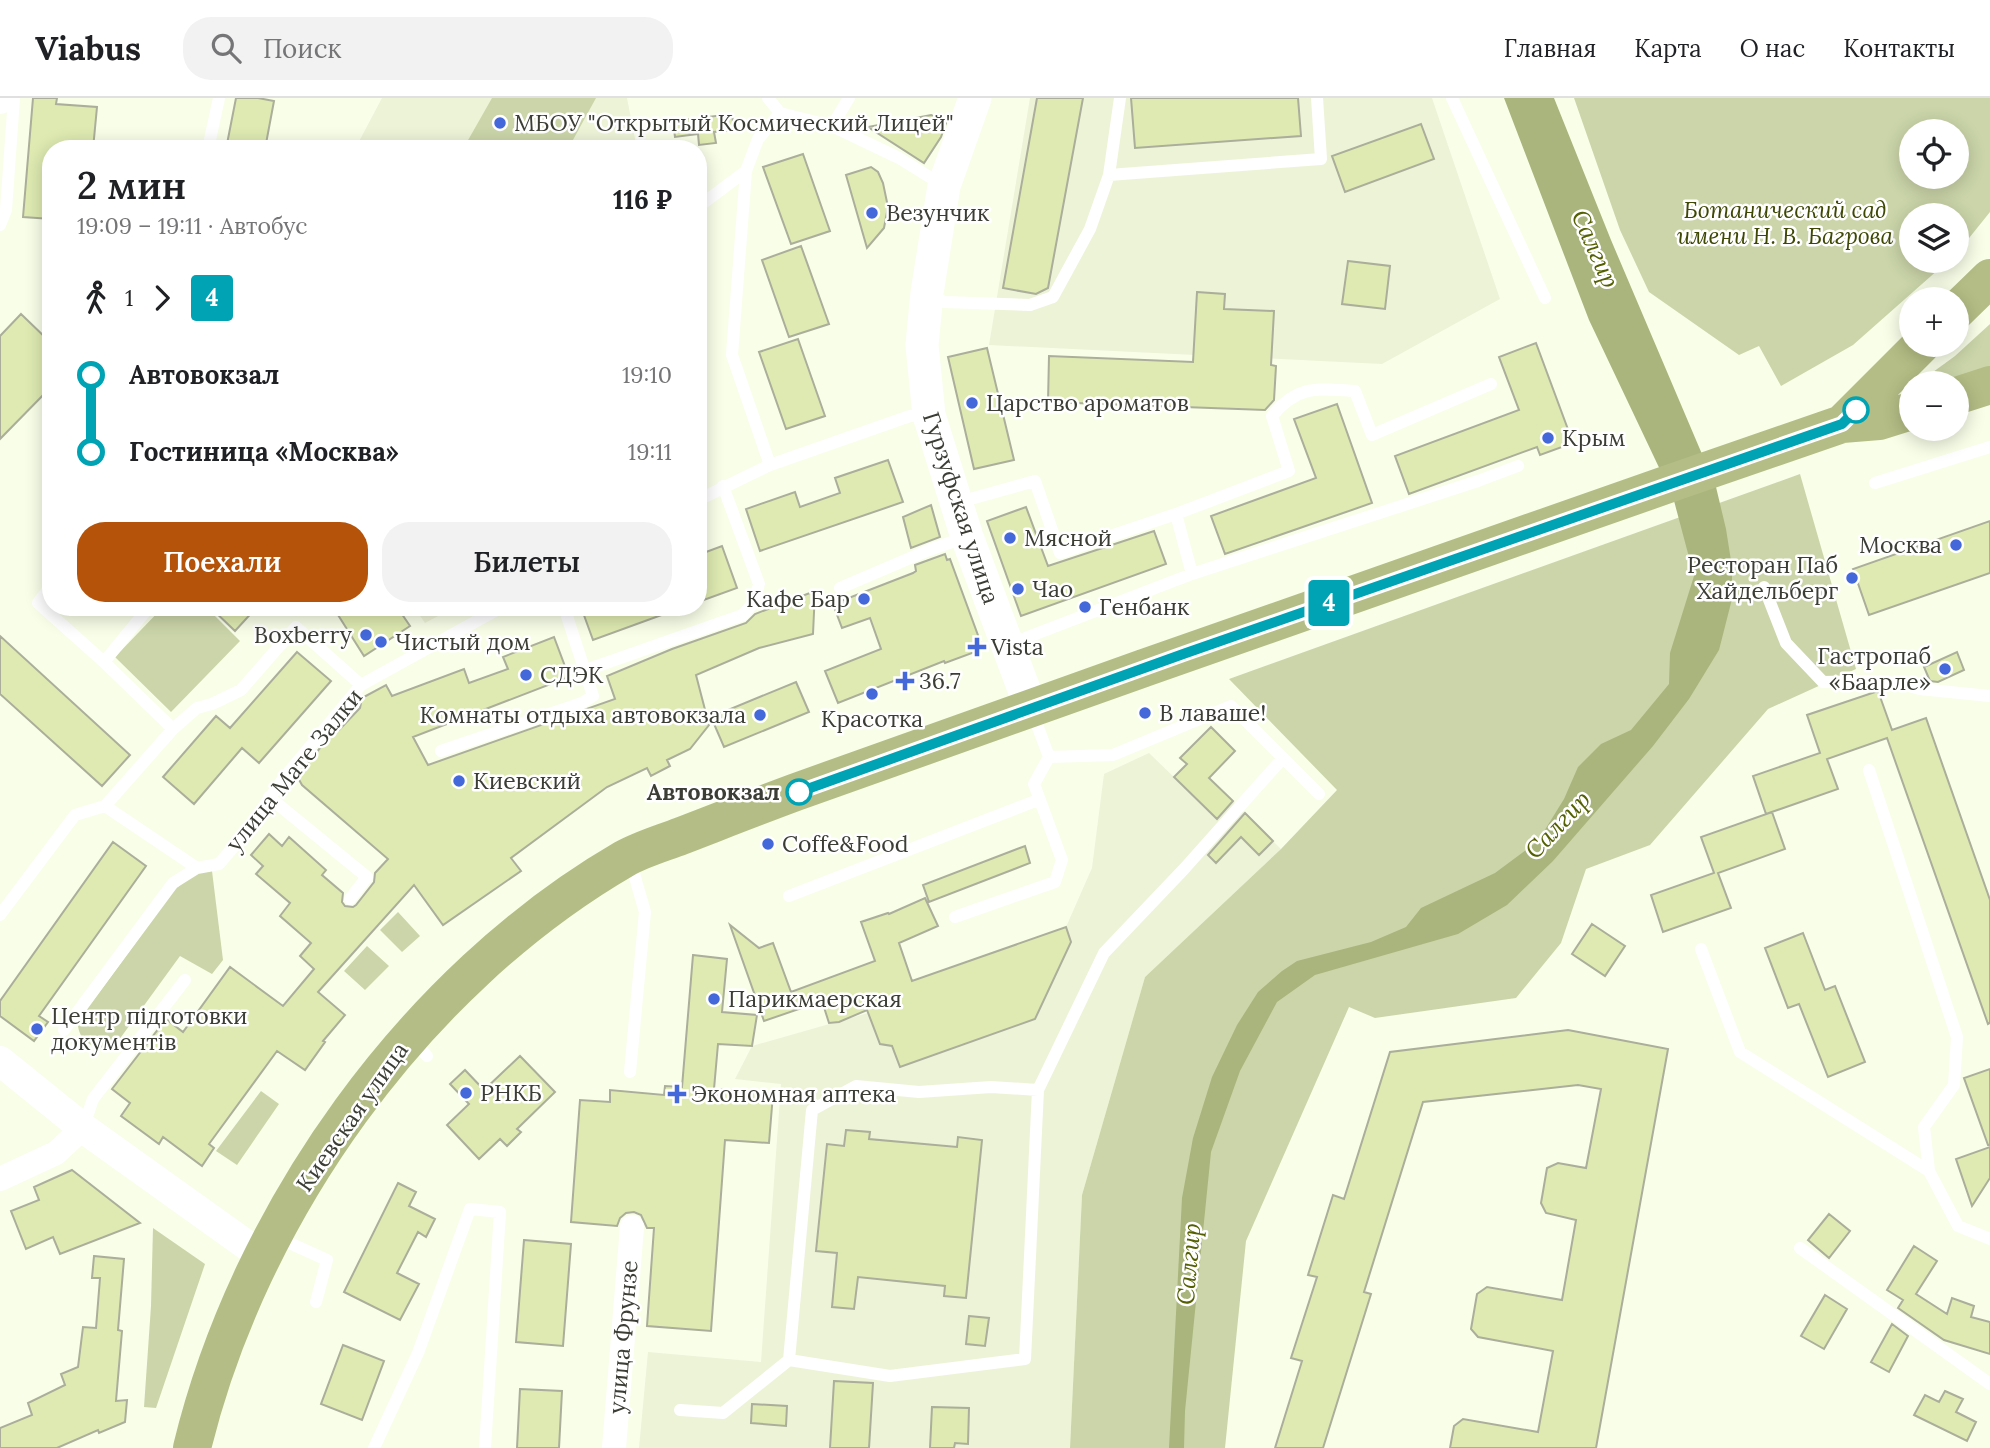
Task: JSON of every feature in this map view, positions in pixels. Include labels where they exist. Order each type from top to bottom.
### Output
[{"type":"main road","name":"Гурзуфская улица","points":[[975,98],[944,186],[927,293],[922,345],[929,415],[967,537],[1031,708]]},
{"type":"main road","points":[[1969,298],[1990,278]]},
{"type":"main road","name":"Киевская улица","points":[[1842,424],[1909,357]]},
{"type":"main road","points":[[1969,392],[1990,385]]},
{"type":"main road","name":"Киевская улица","points":[[192,1448],[238,1311],[268,1246],[310,1171],[347,1117],[419,1046],[450,994],[523,929],[629,857],[1031,708],[1599,508],[1842,424],[1879,421],[1899,415]]},
{"type":"street","points":[[0,1061],[83,1128],[268,1246]]},
{"type":"street","points":[[0,1179],[57,1153],[83,1128]]},
{"type":"street","name":"улица Фрунзе","points":[[614,1448],[632,1227]]},
{"type":"lane","points":[[0,225],[6,209],[15,98]]},
{"type":"lane","points":[[210,140],[219,98]]},
{"type":"lane","points":[[768,98],[780,113],[832,126],[899,158],[944,186]]},
{"type":"lane","points":[[832,126],[849,98]]},
{"type":"lane","points":[[927,293],[944,302],[1031,304],[1053,297],[1090,229],[1109,175],[1120,98]]},
{"type":"lane","points":[[1109,175],[1321,159],[1317,98]]},
{"type":"lane","points":[[1452,98],[1545,298]]},
{"type":"lane","points":[[771,465],[732,355],[746,171],[758,139],[780,113]]},
{"type":"lane","points":[[707,200],[746,171]]},
{"type":"lane","points":[[956,503],[1035,481],[1060,553],[1176,514],[1289,471],[1272,416],[1282,404],[1312,388],[1355,391],[1372,435],[1491,384]]},
{"type":"lane","points":[[707,495],[771,465],[910,416],[929,415]]},
{"type":"lane","points":[[1875,483],[1990,447]]},
{"type":"lane","points":[[1006,645],[1192,575],[1518,466]]},
{"type":"lane","points":[[586,670],[743,615],[754,603],[759,584],[723,486]]},
{"type":"lane","points":[[1176,514],[1192,575]]},
{"type":"lane","points":[[840,588],[967,537]]},
{"type":"lane","points":[[1764,587],[1786,643],[1823,681],[1876,682],[1990,696]]},
{"type":"lane","points":[[53,616],[173,729]]},
{"type":"lane","points":[[104,662],[142,616]]},
{"type":"lane","name":"улица Мате Залки","points":[[64,1030],[173,883],[197,868],[219,864],[242,837],[269,797],[361,685],[486,616]]},
{"type":"lane","points":[[441,751],[582,703],[593,695],[567,616]]},
{"type":"lane","points":[[0,915],[75,815],[105,806],[173,729],[197,708],[241,690],[296,627],[361,685]]},
{"type":"lane","points":[[1049,757],[1113,755],[1231,706],[1319,794]]},
{"type":"lane","points":[[955,917],[1055,882],[1062,860],[1034,784],[1049,757],[1031,708]]},
{"type":"lane","points":[[789,1360],[890,1376],[1025,1359],[1038,1090],[1104,953],[1184,869],[1283,758]]},
{"type":"lane","points":[[1869,771],[1957,1037],[1954,1085],[1924,1127],[1929,1171],[1958,1226],[1990,1239]]},
{"type":"lane","points":[[269,797],[368,877],[350,899]]},
{"type":"lane","points":[[789,896],[1038,800]]},
{"type":"lane","points":[[105,806],[197,868]]},
{"type":"lane","points":[[629,857],[645,912],[630,1072]]},
{"type":"lane","points":[[1701,949],[1740,1052],[1929,1171]]},
{"type":"lane","points":[[83,1128],[93,1099],[185,980]]},
{"type":"lane","points":[[680,1410],[723,1413],[789,1360],[812,1110],[856,1086],[919,1092],[991,1087],[1038,1090]]},
{"type":"lane","points":[[374,1448],[418,1353],[470,1209],[500,1212],[485,1448]]},
{"type":"lane","points":[[268,1246],[327,1260],[316,1302]]},
{"type":"lane","points":[[1800,1248],[1990,1384]]},
{"type":"shaded area","name":"МБОУ \"Открытый Космический Лицей\"","points":[[382,98],[627,98],[635,140],[360,140]]},
{"type":"shaded area","points":[[1030,98],[1432,98],[1500,299],[1382,364],[989,345]]},
{"type":"shaded area","points":[[420,616],[438,616],[425,623]]},
{"type":"shaded area","points":[[1149,753],[1207,809],[1224,792],[1281,849],[1145,977],[1082,1195],[1070,1448],[639,1448],[648,1352],[761,1362],[781,1084],[735,1079],[752,1046],[889,1007],[1071,943],[1066,927],[1092,868],[1104,774]]},
{"type":"green space","points":[[492,98],[596,98],[573,140],[468,140]]},
{"type":"green space","name":"Ботанический сад имени Н. В. Багрова","points":[[1574,98],[1990,98],[1990,212],[1969,238],[1969,203],[1899,203],[1899,273],[1934,273],[1919,287],[1899,287],[1899,304],[1853,345],[1781,386],[1759,346],[1739,355],[1649,292],[1620,230]]},
{"type":"green space","points":[[1990,324],[1990,373],[1969,380],[1969,371],[1934,371],[1954,357],[1969,357],[1969,343]]},
{"type":"green space","points":[[1800,474],[1856,669],[1768,709],[1650,845],[1586,869],[1561,943],[1516,998],[1375,1018],[1349,1007],[1246,1241],[1225,1448],[1070,1448],[1082,1195],[1145,977],[1281,849],[1337,790],[1229,679]]},
{"type":"green space","points":[[154,616],[215,616],[240,641],[171,712],[115,657]]},
{"type":"green space","points":[[212,871],[223,960],[212,974],[180,956],[116,1044],[107,1049],[86,1042],[78,1028],[78,1022],[174,890],[197,872]]},
{"type":"green space","points":[[398,912],[420,936],[402,952],[380,930]]},
{"type":"green space","points":[[367,946],[389,966],[365,990],[344,971]]},
{"type":"green space","points":[[261,1091],[279,1104],[237,1165],[216,1151]]},
{"type":"green space","points":[[153,1228],[205,1264],[156,1408],[144,1407]]},
{"type":"water","name":"Салгир","points":[[1504,98],[1554,98],[1716,487],[1732,567],[1732,599],[1719,650],[1689,699],[1653,746],[1553,861],[1507,905],[1458,934],[1315,975],[1277,1002],[1240,1071],[1211,1152],[1185,1411],[1184,1448],[1169,1448],[1182,1198],[1193,1138],[1212,1077],[1237,1025],[1258,992],[1297,961],[1371,942],[1406,927],[1421,908],[1495,873],[1538,841],[1564,799],[1578,767],[1601,744],[1631,730],[1669,684],[1670,653],[1694,576],[1673,497],[1589,320]]},
{"type":"building","points":[[33,98],[57,98],[56,104],[97,107],[94,140],[42,140],[42,218],[23,217]]},
{"type":"building","points":[[236,98],[274,101],[267,140],[228,140]]},
{"type":"building","points":[[1037,98],[1083,98],[1048,288],[1036,294],[1003,288]]},
{"type":"building","points":[[1131,98],[1298,98],[1301,136],[1135,148]]},
{"type":"building","points":[[732,114],[734,130],[714,132],[716,143],[707,144],[707,140],[699,140],[698,134],[675,137],[673,121]]},
{"type":"building","points":[[931,115],[946,123],[941,137],[924,163],[868,127]]},
{"type":"building","points":[[1421,124],[1434,159],[1345,192],[1332,156]]},
{"type":"building","points":[[803,154],[830,231],[791,244],[763,167]]},
{"type":"building","name":"Везунчик","points":[[871,167],[878,172],[883,183],[888,207],[884,228],[867,248],[846,175]]},
{"type":"building","points":[[801,246],[829,324],[789,337],[762,260]]},
{"type":"building","points":[[1348,261],[1390,266],[1385,309],[1342,304]]},
{"type":"building","points":[[1197,292],[1225,294],[1224,309],[1274,311],[1271,365],[1276,366],[1274,400],[1265,410],[1048,402],[1049,356],[1193,362]]},
{"type":"building","points":[[21,314],[42,334],[42,396],[0,439],[0,336]]},
{"type":"building","points":[[798,339],[825,416],[786,429],[759,352]]},
{"type":"building","points":[[1536,343],[1573,443],[1540,455],[1537,447],[1409,494],[1395,456],[1519,410],[1499,357]]},
{"type":"building","points":[[987,348],[1014,460],[974,469],[948,357]]},
{"type":"building","points":[[1337,404],[1372,503],[1225,554],[1211,516],[1316,478],[1294,419]]},
{"type":"building","points":[[888,460],[903,502],[760,551],[746,509],[795,492],[800,507],[840,493],[835,478]]},
{"type":"building","points":[[931,505],[940,537],[911,548],[903,517]]},
{"type":"building","points":[[1026,507],[1048,566],[1154,531],[1166,564],[1021,616],[987,521]]},
{"type":"building","name":"Москва","points":[[1990,521],[1990,573],[1869,615],[1853,569]]},
{"type":"building","points":[[722,546],[737,588],[707,599],[707,552]]},
{"type":"building","points":[[945,554],[947,560],[950,559],[983,649],[945,663],[944,661],[838,703],[825,671],[881,649],[870,618],[842,628],[833,604],[913,573],[916,571],[915,565]]},
{"type":"building","points":[[815,591],[813,634],[759,648],[696,675],[709,725],[690,749],[667,760],[670,766],[651,776],[647,768],[607,787],[511,858],[521,871],[443,925],[414,885],[318,992],[345,1015],[323,1041],[325,1042],[305,1070],[277,1051],[209,1144],[214,1148],[202,1166],[163,1137],[159,1144],[121,1116],[130,1103],[112,1089],[166,1019],[183,1032],[230,967],[283,1006],[314,969],[300,956],[311,943],[280,916],[290,903],[256,874],[263,866],[251,855],[269,834],[282,846],[289,837],[326,870],[322,875],[343,893],[342,902],[345,906],[356,905],[374,882],[375,873],[388,859],[302,785],[297,776],[334,731],[339,730],[360,708],[362,698],[386,685],[392,696],[464,669],[469,683],[508,669],[503,657],[554,637],[569,677],[413,737],[428,765],[615,699],[607,676],[746,623],[755,614]]},
{"type":"building","points":[[219,616],[249,616],[235,631]]},
{"type":"building","points":[[339,616],[403,616],[410,626],[364,656]]},
{"type":"building","points":[[584,616],[659,616],[593,640]]},
{"type":"building","points":[[0,636],[130,755],[102,786],[0,694]]},
{"type":"building","points":[[297,652],[331,681],[259,763],[242,748],[194,804],[163,777],[216,716],[230,728]]},
{"type":"building","points":[[1957,652],[1964,670],[1938,682],[1930,681],[1924,667]]},
{"type":"building","name":"Комнаты отдыха автовокзала","points":[[796,682],[809,712],[724,747],[711,717]]},
{"type":"building","points":[[1878,691],[1892,730],[1926,718],[1990,900],[1988,1024],[1887,738],[1827,759],[1838,789],[1766,814],[1753,776],[1820,753],[1807,715]]},
{"type":"building","points":[[1211,727],[1235,751],[1209,778],[1233,801],[1217,819],[1174,777],[1187,764],[1180,758]]},
{"type":"building","points":[[1772,812],[1785,849],[1718,873],[1731,908],[1663,932],[1651,895],[1714,873],[1701,837]]},
{"type":"building","points":[[1245,813],[1273,841],[1259,855],[1241,837],[1216,863],[1208,855]]},
{"type":"building","points":[[113,842],[146,866],[39,1016],[48,1022],[34,1041],[0,1016],[0,1001]]},
{"type":"building","points":[[1025,846],[1030,863],[929,902],[923,885]]},
{"type":"building","points":[[925,898],[938,926],[899,943],[912,981],[1066,927],[1071,942],[1035,1019],[900,1067],[892,1046],[880,1044],[867,1010],[839,1022],[829,1023],[822,1001],[764,1021],[730,925],[759,948],[773,943],[791,992],[875,961],[861,922],[889,914]]},
{"type":"building","points":[[1592,924],[1625,946],[1605,976],[1572,954]]},
{"type":"building","points":[[1803,933],[1825,990],[1835,986],[1865,1062],[1828,1077],[1799,1004],[1788,1008],[1765,948]]},
{"type":"building","points":[[693,955],[727,959],[722,1012],[757,1015],[752,1046],[718,1044],[714,1089],[773,1094],[769,1143],[725,1140],[711,1331],[647,1326],[654,1228],[647,1228],[641,1215],[626,1213],[617,1226],[571,1222],[580,1100],[610,1102],[610,1090],[664,1095],[665,1086],[682,1087]]},
{"type":"building","points":[[1568,1030],[1668,1049],[1596,1448],[1450,1448],[1454,1426],[1463,1419],[1538,1432],[1553,1351],[1478,1337],[1471,1329],[1477,1294],[1487,1287],[1562,1300],[1576,1220],[1546,1213],[1541,1203],[1547,1168],[1558,1163],[1586,1168],[1601,1089],[1578,1085],[1423,1102],[1364,1292],[1371,1294],[1323,1448],[1275,1448],[1302,1361],[1291,1358],[1317,1277],[1308,1275],[1333,1195],[1344,1199],[1390,1052]]},
{"type":"building","points":[[520,1056],[555,1092],[517,1129],[521,1132],[507,1146],[500,1139],[479,1159],[447,1125],[469,1104],[450,1084],[465,1070],[484,1090]]},
{"type":"building","points":[[1990,1069],[1990,1145],[1988,1145],[1964,1078]]},
{"type":"building","points":[[846,1130],[870,1132],[869,1139],[957,1147],[958,1137],[982,1140],[966,1298],[944,1296],[945,1286],[858,1277],[854,1309],[832,1307],[837,1253],[816,1251],[827,1144],[844,1146]]},
{"type":"building","points":[[1990,1147],[1990,1178],[1972,1206],[1956,1159]]},
{"type":"building","points":[[72,1170],[140,1223],[60,1254],[53,1237],[26,1249],[11,1211],[39,1200],[34,1187]]},
{"type":"building","points":[[398,1183],[416,1192],[409,1206],[435,1219],[426,1237],[418,1232],[397,1273],[419,1284],[400,1320],[344,1292]]},
{"type":"building","points":[[1829,1214],[1850,1231],[1829,1258],[1808,1240]]},
{"type":"building","points":[[524,1240],[571,1244],[563,1346],[516,1342]]},
{"type":"building","points":[[1914,1246],[1937,1261],[1916,1294],[1947,1314],[1952,1298],[1974,1306],[1971,1317],[1990,1322],[1990,1354],[1944,1340],[1898,1308],[1903,1300],[1887,1290]]},
{"type":"building","points":[[94,1256],[124,1259],[116,1401],[127,1400],[125,1422],[99,1433],[98,1430],[57,1448],[0,1448],[0,1428],[32,1415],[28,1403],[65,1385],[61,1374],[78,1367],[83,1327],[96,1328],[100,1278],[92,1278]]},
{"type":"building","points":[[1825,1295],[1847,1309],[1824,1349],[1801,1336]]},
{"type":"building","points":[[969,1316],[989,1318],[985,1346],[966,1344]]},
{"type":"building","points":[[1892,1324],[1908,1336],[1889,1372],[1871,1362]]},
{"type":"building","points":[[343,1345],[384,1361],[362,1420],[321,1404]]},
{"type":"building","points":[[834,1381],[873,1383],[869,1448],[830,1448]]},
{"type":"building","points":[[520,1389],[562,1391],[559,1448],[517,1448]]},
{"type":"building","points":[[1945,1391],[1963,1399],[1956,1412],[1976,1422],[1967,1441],[1914,1415],[1925,1395],[1939,1402]]},
{"type":"building","points":[[752,1404],[787,1406],[786,1426],[751,1423]]},
{"type":"building","points":[[932,1407],[969,1408],[968,1444],[955,1443],[954,1448],[930,1448]]},
{"type":"bus line","name":"4","points":[[799,792],[1186,653],[1842,424],[1856,410]]},
{"type":"place","name":"МБОУ \"Открытый Космический Лицей\"","points":[[500,123]]},
{"type":"place","name":"Везунчик","points":[[872,213]]},
{"type":"place","name":"Царство ароматов","points":[[972,403]]},
{"type":"place","name":"Крым","points":[[1548,438]]},
{"type":"place","name":"Мясной","points":[[1010,538]]},
{"type":"place","name":"Москва","points":[[1956,545]]},
{"type":"place","name":"Ресторан Паб Хайдельберг","points":[[1852,578]]},
{"type":"place","name":"Чао","points":[[1018,589]]},
{"type":"place","name":"Кафе Бар","points":[[864,599]]},
{"type":"place","name":"Генбанк","points":[[1085,607]]},
{"type":"place","name":"Boxberry","points":[[366,635]]},
{"type":"place","name":"Чистый дом","points":[[381,642]]},
{"type":"place","name":"Vista","points":[[977,647]]},
{"type":"place","name":"Гастропаб «Баарле»","points":[[1945,669]]},
{"type":"place","name":"СДЭК","points":[[526,675]]},
{"type":"place","name":"36.7","points":[[905,681]]},
{"type":"place","name":"Красотка","points":[[872,694]]},
{"type":"place","name":"В лаваше!","points":[[1145,713]]},
{"type":"place","name":"Комнаты отдыха автовокзала","points":[[760,715]]},
{"type":"place","name":"Киевский","points":[[459,781]]},
{"type":"place","name":"Автовокзал","points":[[799,792]]},
{"type":"place","name":"Coffe&Food","points":[[768,844]]},
{"type":"place","name":"Парикмаерская","points":[[714,999]]},
{"type":"place","name":"Центр підготовки документів","points":[[37,1029]]},
{"type":"place","name":"РНКБ","points":[[466,1093]]},
{"type":"place","name":"Экономная аптека","points":[[677,1094]]}]
